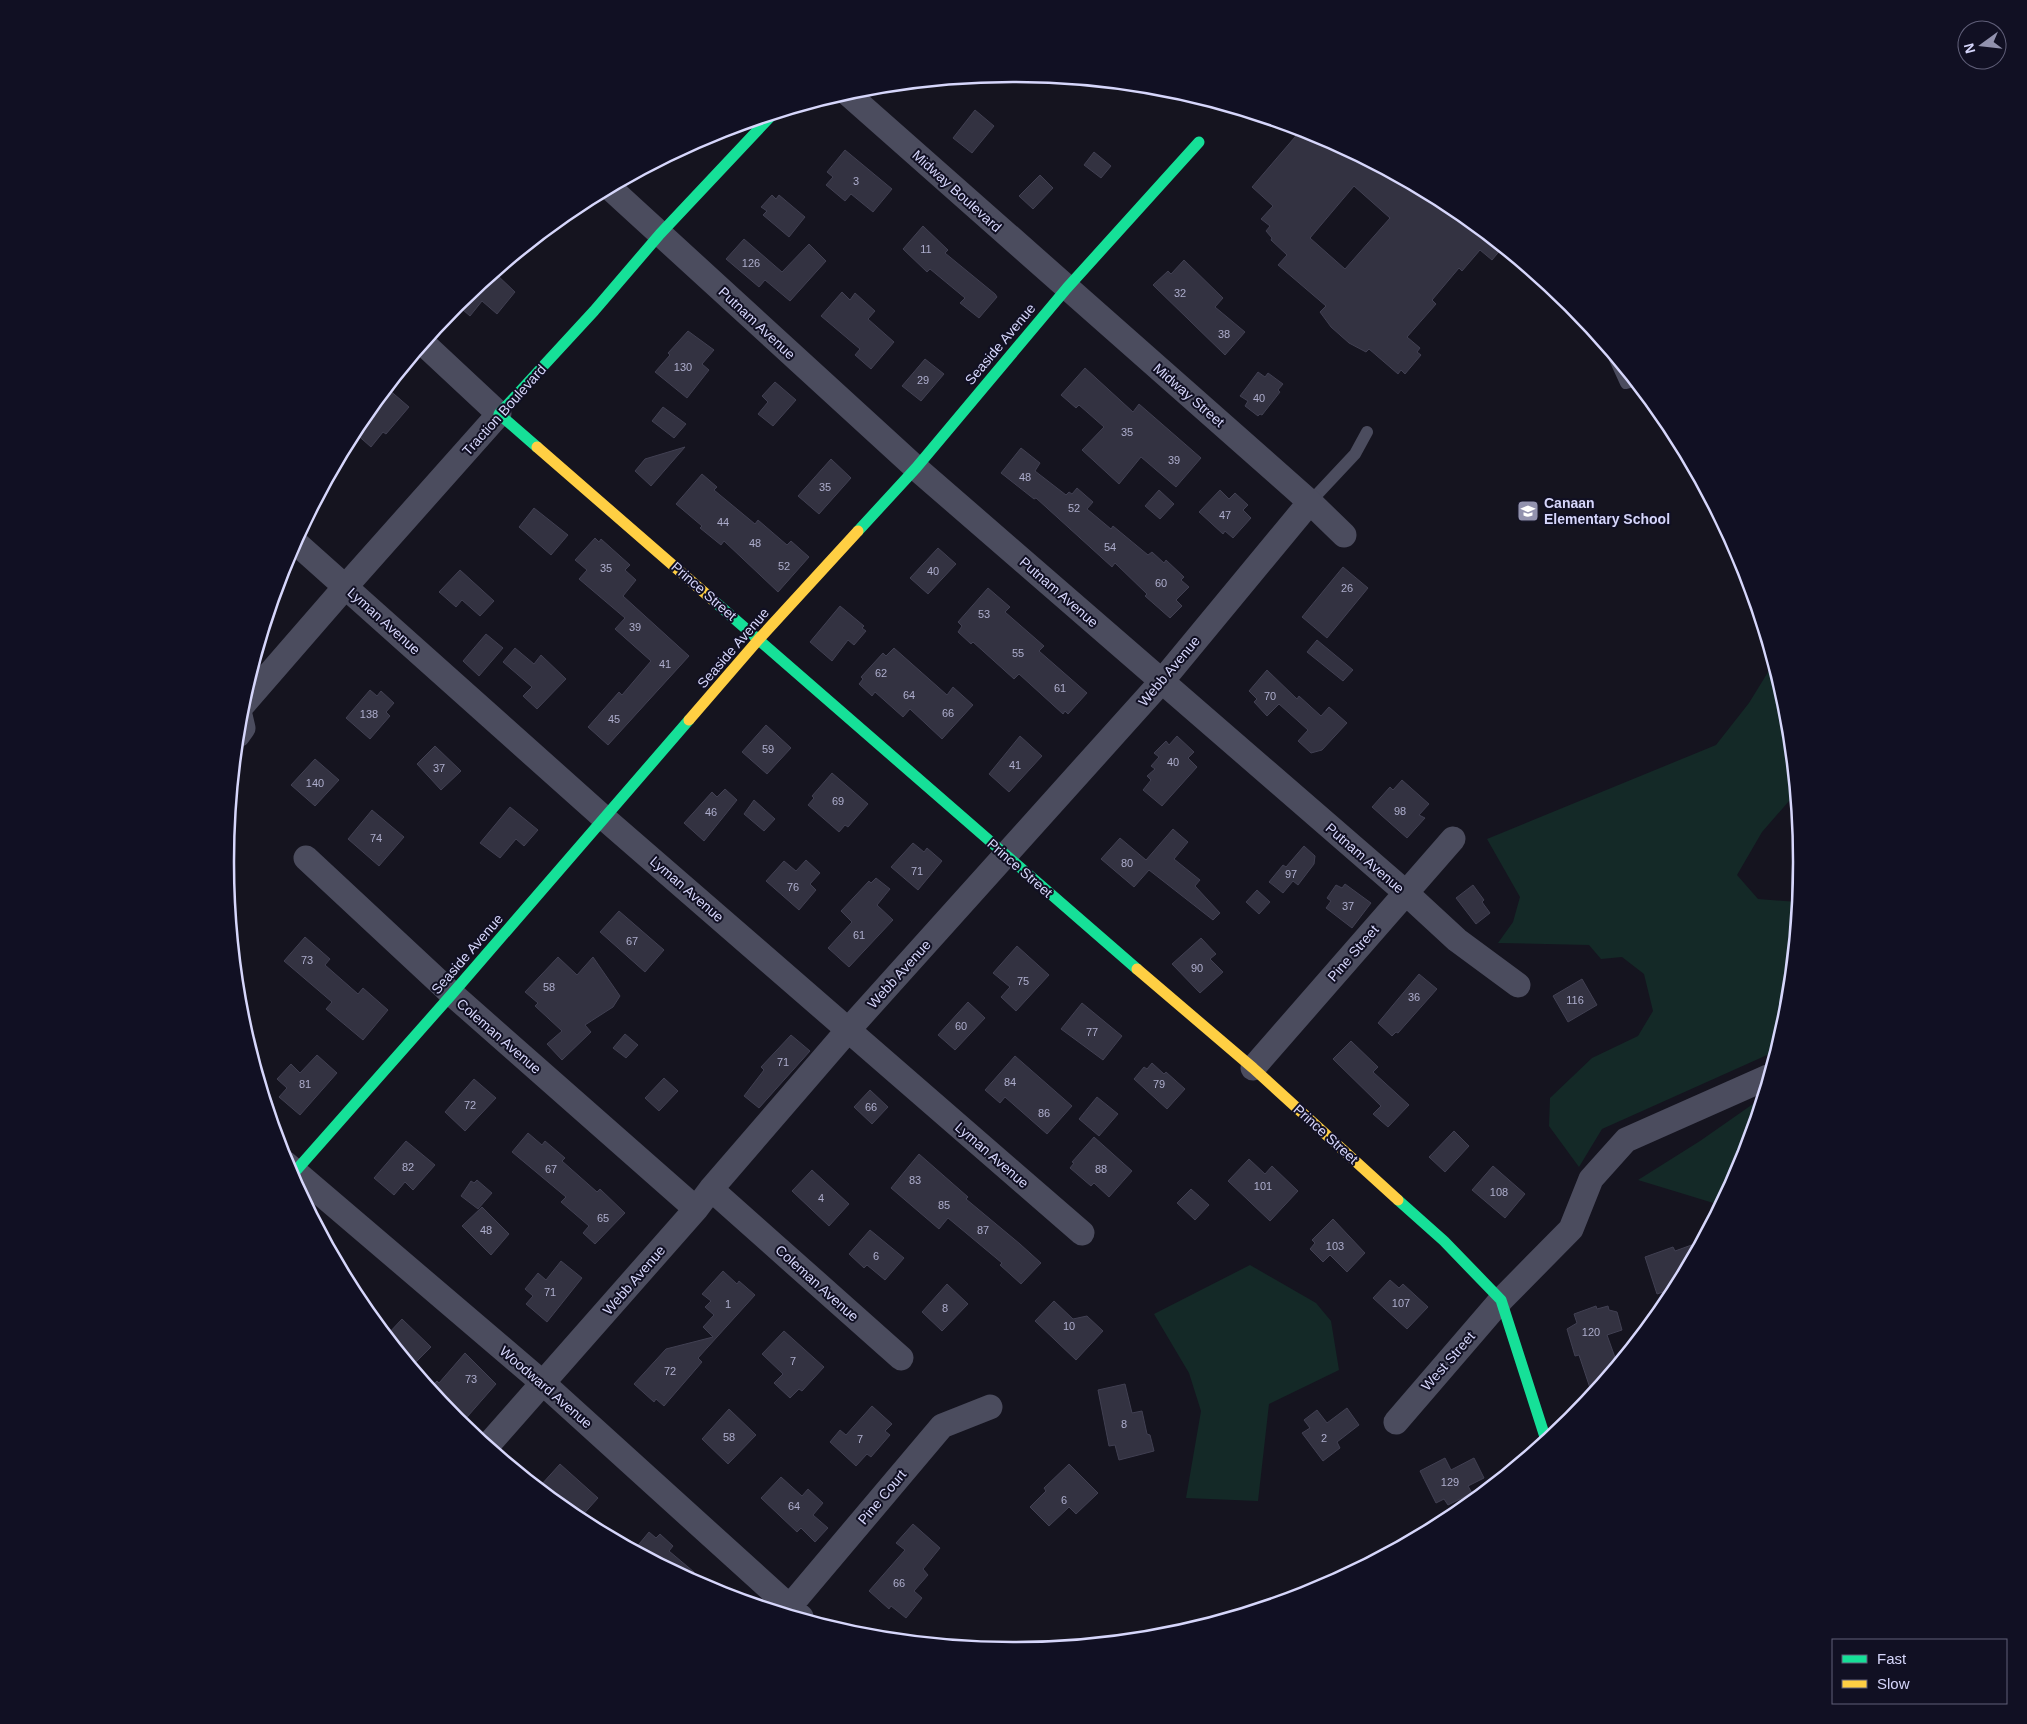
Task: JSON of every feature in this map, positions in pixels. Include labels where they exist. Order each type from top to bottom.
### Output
[{"type":"street","name":"Midway Boulevard","points":[[854,99],[1067,288]]},
{"type":"street","name":"Traction Boulevard","points":[[253,693],[346,586],[594,311],[660,234],[764,124]]},
{"type":"street","name":"Seaside Avenue","points":[[295,1165],[452,994],[759,640],[916,468],[1067,288],[1199,142]]},
{"type":"street","name":"Putnam Avenue","points":[[615,193],[916,468],[1458,940],[1518,985]]},
{"type":"street","name":"Midway Street","points":[[1067,288],[1310,502],[1344,535]]},
{"type":"street","name":"Prince Street","points":[[428,347],[500,414],[1006,856],[1253,1068],[1444,1241],[1501,1300],[1544,1433]]},
{"type":"street","name":"Webb Avenue","points":[[492,1441],[696,1210],[711,1189],[849,1029],[1162,681],[1310,502]]},
{"type":"street","name":"Lyman Avenue","points":[[301,547],[604,818],[1082,1233]]},
{"type":"street","name":"Pine Street","points":[[1253,1068],[1453,839]]},
{"type":"street","name":"Coleman Avenue","points":[[306,858],[452,994],[696,1210]]},
{"type":"street","name":"West Street","points":[[1396,1422],[1501,1300],[1571,1229],[1591,1179],[1626,1140],[1761,1080]]},
{"type":"street","name":"Woodward Avenue","points":[[302,1180],[544,1384],[787,1607]]},
{"type":"street","name":"Coleman Avenue","points":[[711,1189],[900,1358]]},
{"type":"street","name":"Pine Court","points":[[794,1609],[942,1426],[990,1408]]},
{"type":"lane","points":[[1310,502],[1356,454],[1367,432]]},
{"type":"green space","points":[[1769,671],[1778,710],[1790,801],[1762,832],[1737,875],[1758,899],[1791,902],[1786,964],[1778,1014],[1768,1054],[1602,1129],[1579,1167],[1549,1126],[1550,1098],[1592,1058],[1638,1036],[1653,1011],[1644,974],[1622,957],[1601,959],[1589,945],[1498,943],[1513,922],[1520,897],[1487,839],[1716,745],[1749,703]]},
{"type":"green space","points":[[1753,1104],[1754,1105],[1734,1160],[1715,1203],[1638,1180],[1700,1141]]},
{"type":"green space","points":[[1250,1265],[1316,1303],[1331,1321],[1339,1370],[1269,1404],[1258,1501],[1186,1498],[1201,1411],[1189,1373],[1154,1314]]},
{"type":"building","points":[[975,110],[994,126],[972,153],[953,138]]},
{"type":"building","points":[[1296,136],[1358,163],[1403,187],[1447,214],[1498,252],[1492,260],[1480,250],[1462,271],[1459,268],[1432,300],[1436,304],[1407,337],[1420,348],[1417,352],[1421,355],[1405,374],[1401,370],[1398,374],[1369,349],[1366,352],[1349,343],[1331,327],[1320,312],[1326,306],[1278,265],[1287,255],[1271,240],[1272,238],[1266,231],[1270,226],[1261,219],[1273,206],[1252,187]],"holes":[[[1354,186],[1390,218],[1345,269],[1310,238]]]},
{"type":"building","points":[[845,150],[892,189],[873,212],[851,194],[845,201],[826,185],[833,177],[827,172]]},
{"type":"building","points":[[1094,152],[1111,166],[1101,178],[1084,165]]},
{"type":"building","points":[[1040,175],[1053,188],[1033,209],[1019,196]]},
{"type":"building","points":[[772,195],[776,199],[779,195],[805,217],[789,237],[763,215],[767,211],[761,207]]},
{"type":"building","points":[[923,226],[948,250],[945,253],[997,297],[979,318],[960,303],[965,298],[930,269],[927,272],[903,249]]},
{"type":"building","points":[[744,239],[782,272],[809,244],[826,261],[790,301],[765,280],[759,287],[726,259]]},
{"type":"building","points":[[1184,260],[1223,298],[1215,307],[1245,332],[1225,355],[1153,285],[1168,271],[1171,274]]},
{"type":"building","points":[[499,277],[515,292],[497,314],[482,301],[470,316],[463,310]]},
{"type":"building","points":[[842,292],[850,300],[855,293],[875,311],[868,319],[894,342],[871,369],[855,355],[860,349],[821,316]]},
{"type":"building","points":[[688,331],[714,350],[702,364],[709,370],[687,398],[655,372],[670,355],[668,353]]},
{"type":"building","points":[[925,359],[944,374],[921,401],[902,386]]},
{"type":"building","points":[[1085,368],[1133,412],[1139,404],[1201,458],[1176,487],[1141,457],[1119,484],[1082,450],[1104,427],[1079,405],[1076,408],[1061,395]]},
{"type":"building","points":[[1258,372],[1265,377],[1268,373],[1283,384],[1278,390],[1280,392],[1262,415],[1258,416],[1245,406],[1248,401],[1240,396]]},
{"type":"building","points":[[775,382],[796,400],[773,426],[758,414],[768,402],[762,396]]},
{"type":"building","points":[[392,392],[409,407],[386,434],[383,432],[371,447],[360,437]]},
{"type":"building","points":[[663,407],[686,424],[674,438],[652,421]]},
{"type":"building","points":[[685,447],[651,486],[635,471],[645,459]]},
{"type":"building","points":[[1021,448],[1040,463],[1035,471],[1066,495],[1069,492],[1072,494],[1077,488],[1093,502],[1087,509],[1111,529],[1113,526],[1148,555],[1152,552],[1164,563],[1166,560],[1184,577],[1181,580],[1189,587],[1176,600],[1182,606],[1170,618],[1145,596],[1147,594],[1115,563],[1112,567],[1036,498],[1034,499],[1001,473]]},
{"type":"building","points":[[831,459],[851,478],[819,514],[798,496]]},
{"type":"building","points":[[702,474],[717,487],[714,490],[755,524],[758,520],[787,545],[791,541],[809,557],[778,592],[724,541],[721,545],[700,528],[702,526],[676,504]]},
{"type":"building","points":[[1159,490],[1174,504],[1160,519],[1145,506]]},
{"type":"building","points":[[1220,490],[1229,499],[1235,493],[1248,505],[1243,510],[1251,518],[1233,538],[1225,531],[1223,534],[1199,512]]},
{"type":"building","points":[[534,508],[568,535],[551,555],[519,527]]},
{"type":"building","points":[[595,538],[599,542],[601,539],[630,565],[625,570],[636,580],[623,596],[689,656],[608,745],[588,727],[619,692],[622,695],[651,661],[615,629],[625,618],[579,579],[587,570],[575,560]]},
{"type":"building","points":[[938,548],[956,564],[928,594],[910,578]]},
{"type":"building","points":[[1343,567],[1368,588],[1327,638],[1302,617]]},
{"type":"building","points":[[460,570],[494,601],[480,616],[462,600],[456,607],[439,592]]},
{"type":"building","points":[[988,588],[1010,607],[1005,612],[1044,646],[1039,651],[1087,693],[1068,714],[1065,711],[1063,714],[1019,674],[1014,679],[973,642],[971,644],[958,632],[962,626],[958,622]]},
{"type":"building","points":[[840,606],[864,626],[862,628],[866,631],[854,645],[848,640],[832,661],[810,642]]},
{"type":"building","points":[[486,634],[503,648],[479,676],[463,661]]},
{"type":"building","points":[[1317,640],[1353,670],[1343,681],[1307,652]]},
{"type":"building","points":[[515,648],[534,664],[541,655],[566,679],[537,709],[523,696],[532,687],[503,662]]},
{"type":"building","points":[[894,648],[947,695],[953,687],[973,705],[942,739],[910,709],[903,717],[875,692],[872,696],[859,684],[863,679],[861,677],[883,653],[886,656]]},
{"type":"building","points":[[1267,670],[1297,699],[1299,696],[1321,716],[1329,707],[1347,723],[1322,750],[1311,753],[1298,741],[1308,730],[1279,704],[1267,716],[1254,702],[1257,699],[1249,691]]},
{"type":"building","points":[[370,690],[377,696],[381,691],[394,703],[386,712],[390,716],[370,739],[346,718]]},
{"type":"building","points":[[766,725],[791,748],[767,774],[742,752]]},
{"type":"building","points":[[1020,736],[1042,756],[1009,792],[989,774]]},
{"type":"building","points":[[1177,736],[1194,752],[1188,758],[1197,767],[1162,806],[1143,790],[1151,780],[1147,776],[1155,769],[1151,766],[1159,757],[1154,753],[1166,741],[1169,745]]},
{"type":"building","points":[[435,746],[461,771],[441,790],[417,764]]},
{"type":"building","points":[[315,759],[339,780],[315,806],[291,785]]},
{"type":"building","points":[[832,773],[868,804],[848,827],[845,825],[839,832],[808,805],[814,798],[812,796]]},
{"type":"building","points":[[1402,780],[1429,804],[1419,815],[1425,818],[1407,838],[1372,807],[1390,787],[1393,790]]},
{"type":"building","points":[[725,789],[737,800],[704,841],[684,823],[712,792],[717,797]]},
{"type":"building","points":[[754,800],[775,819],[764,831],[744,814]]},
{"type":"building","points":[[510,807],[538,830],[524,846],[516,839],[500,858],[480,843]]},
{"type":"building","points":[[372,810],[404,837],[379,866],[348,839]]},
{"type":"building","points":[[1173,829],[1188,842],[1174,859],[1200,880],[1195,886],[1220,913],[1213,920],[1149,870],[1134,887],[1101,859],[1120,838],[1146,860]]},
{"type":"building","points":[[913,843],[924,852],[927,848],[942,861],[918,890],[891,867]]},
{"type":"building","points":[[1304,846],[1315,856],[1314,864],[1298,885],[1293,881],[1283,893],[1269,882],[1283,865],[1286,867]]},
{"type":"building","points":[[806,860],[820,873],[810,884],[816,890],[799,910],[766,881],[784,861],[796,871]]},
{"type":"building","points":[[876,878],[890,889],[877,905],[893,920],[849,967],[828,948],[852,922],[841,911],[869,881],[871,883]]},
{"type":"building","points":[[1345,884],[1371,903],[1352,928],[1326,908],[1331,901],[1327,898],[1336,885],[1342,888]]},
{"type":"building","points":[[1473,885],[1484,900],[1482,902],[1490,913],[1476,924],[1456,898]]},
{"type":"building","points":[[1257,890],[1270,902],[1259,914],[1246,902]]},
{"type":"building","points":[[619,911],[664,950],[645,972],[600,932]]},
{"type":"building","points":[[305,937],[330,959],[325,965],[358,994],[363,988],[388,1010],[363,1040],[326,1009],[332,1002],[284,961]]},
{"type":"building","points":[[1201,938],[1216,954],[1210,959],[1223,972],[1200,993],[1172,964]]},
{"type":"building","points":[[1017,946],[1049,975],[1016,1011],[1001,997],[1010,987],[993,973]]},
{"type":"building","points":[[558,957],[577,975],[593,957],[620,996],[613,1007],[585,1025],[591,1032],[562,1060],[547,1044],[562,1031],[535,1006],[538,1003],[525,992]]},
{"type":"building","points":[[1419,974],[1437,989],[1398,1033],[1396,1032],[1392,1036],[1378,1023]]},
{"type":"building","points":[[1582,979],[1597,1005],[1568,1022],[1553,996]]},
{"type":"building","points":[[968,1002],[985,1018],[955,1050],[938,1035]]},
{"type":"building","points":[[1082,1003],[1122,1036],[1103,1060],[1061,1029]]},
{"type":"building","points":[[625,1034],[638,1045],[626,1058],[613,1048]]},
{"type":"building","points":[[791,1035],[810,1051],[759,1108],[744,1096],[764,1070],[761,1067]]},
{"type":"building","points":[[1351,1041],[1378,1067],[1373,1072],[1409,1105],[1388,1127],[1373,1114],[1381,1106],[1333,1059]]},
{"type":"building","points":[[317,1055],[337,1073],[300,1115],[279,1097],[287,1088],[277,1079],[291,1064],[300,1073]]},
{"type":"building","points":[[1015,1056],[1072,1106],[1047,1134],[1005,1097],[1000,1103],[985,1090]]},
{"type":"building","points":[[1152,1063],[1164,1074],[1166,1072],[1185,1089],[1167,1109],[1134,1079],[1144,1067],[1147,1069]]},
{"type":"building","points":[[664,1078],[678,1091],[659,1111],[645,1098]]},
{"type":"building","points":[[474,1079],[496,1098],[465,1131],[445,1112]]},
{"type":"building","points":[[870,1090],[888,1107],[872,1124],[854,1107]]},
{"type":"building","points":[[1097,1097],[1118,1114],[1099,1136],[1079,1119]]},
{"type":"building","points":[[1454,1131],[1469,1146],[1445,1172],[1429,1157]]},
{"type":"building","points":[[528,1133],[542,1145],[545,1141],[565,1158],[562,1161],[597,1192],[600,1189],[625,1213],[595,1244],[583,1233],[589,1226],[561,1202],[566,1197],[512,1152]]},
{"type":"building","points":[[1094,1137],[1132,1171],[1109,1197],[1094,1183],[1091,1186],[1070,1168],[1074,1163],[1072,1162]]},
{"type":"building","points":[[406,1141],[435,1165],[413,1190],[405,1182],[394,1195],[374,1178]]},
{"type":"building","points":[[919,1154],[968,1197],[966,1199],[1041,1263],[1021,1284],[1000,1265],[1002,1263],[948,1218],[939,1229],[891,1188]]},
{"type":"building","points":[[1249,1159],[1265,1174],[1272,1166],[1298,1191],[1270,1221],[1228,1181]]},
{"type":"building","points":[[1493,1166],[1525,1194],[1505,1218],[1472,1190]]},
{"type":"building","points":[[812,1170],[849,1204],[829,1226],[792,1191]]},
{"type":"building","points":[[477,1180],[492,1193],[478,1209],[461,1196],[471,1181],[474,1183]]},
{"type":"building","points":[[1191,1189],[1209,1205],[1195,1220],[1177,1203]]},
{"type":"building","points":[[482,1207],[509,1234],[491,1255],[462,1226]]},
{"type":"building","points":[[1333,1219],[1365,1253],[1347,1272],[1330,1255],[1323,1262],[1310,1249],[1315,1243],[1312,1240]]},
{"type":"building","points":[[870,1230],[904,1258],[885,1280],[867,1265],[864,1268],[849,1254]]},
{"type":"building","points":[[1693,1245],[1664,1292],[1657,1294],[1645,1257],[1673,1247],[1675,1251]]},
{"type":"building","points":[[561,1261],[582,1278],[547,1322],[526,1304],[533,1296],[525,1289],[538,1273],[546,1280]]},
{"type":"building","points":[[723,1271],[737,1284],[739,1281],[755,1295],[698,1358],[702,1362],[664,1406],[656,1399],[654,1402],[634,1384],[666,1349],[713,1337],[703,1327],[714,1315],[705,1307],[711,1301],[702,1294]]},
{"type":"building","points":[[1390,1280],[1399,1288],[1403,1284],[1428,1307],[1407,1329],[1373,1298]]},
{"type":"building","points":[[947,1284],[968,1304],[942,1331],[922,1312]]},
{"type":"building","points":[[1054,1301],[1073,1319],[1087,1316],[1103,1331],[1076,1360],[1035,1321]]},
{"type":"building","points":[[1596,1306],[1597,1309],[1608,1306],[1609,1310],[1617,1312],[1622,1330],[1607,1335],[1615,1358],[1590,1387],[1579,1355],[1575,1356],[1567,1329],[1577,1323],[1574,1314]]},
{"type":"building","points":[[402,1319],[431,1347],[416,1362],[391,1331]]},
{"type":"building","points":[[784,1331],[824,1367],[802,1391],[799,1389],[790,1398],[774,1383],[783,1374],[762,1354]]},
{"type":"building","points":[[465,1353],[496,1384],[467,1417],[434,1384],[437,1381],[439,1383]]},
{"type":"building","points":[[1125,1384],[1132,1413],[1142,1411],[1147,1434],[1150,1435],[1154,1451],[1119,1460],[1115,1445],[1109,1446],[1098,1390]]},
{"type":"building","points":[[872,1406],[892,1424],[885,1431],[890,1435],[871,1457],[867,1454],[856,1466],[830,1442],[840,1430],[846,1435]]},
{"type":"building","points":[[1347,1408],[1359,1425],[1337,1442],[1340,1448],[1323,1461],[1302,1433],[1310,1428],[1304,1420],[1317,1410],[1327,1423]]},
{"type":"building","points":[[729,1409],[756,1435],[728,1464],[702,1439]]},
{"type":"building","points":[[1445,1458],[1451,1470],[1474,1458],[1484,1478],[1468,1486],[1471,1492],[1448,1505],[1444,1499],[1436,1503],[1420,1471]]},
{"type":"building","points":[[560,1464],[598,1498],[585,1513],[543,1483]]},
{"type":"building","points":[[1069,1464],[1098,1493],[1076,1514],[1069,1507],[1049,1526],[1030,1507],[1046,1491],[1044,1488]]},
{"type":"building","points":[[781,1477],[802,1496],[808,1489],[823,1503],[813,1515],[828,1528],[815,1542],[801,1528],[797,1532],[761,1498]]},
{"type":"building","points":[[913,1524],[940,1548],[923,1569],[928,1575],[914,1591],[922,1598],[906,1618],[891,1606],[889,1609],[869,1591],[905,1550],[896,1543]]},
{"type":"building","points":[[649,1532],[656,1538],[660,1534],[673,1546],[669,1551],[694,1572],[669,1561],[639,1545]]},
{"type":"traffic: fast","points":[[537,447],[499,414],[594,311],[660,234],[764,124]]},
{"type":"traffic: fast","points":[[858,531],[916,468],[1067,288],[1199,142]]},
{"type":"traffic: fast","points":[[714,601],[1137,969]]},
{"type":"traffic: fast","points":[[297,1169],[452,994],[689,720]]},
{"type":"traffic: fast","points":[[1398,1200],[1444,1241],[1501,1300],[1544,1433]]},
{"type":"traffic: slow","points":[[537,447],[714,601]]},
{"type":"traffic: slow","points":[[689,720],[759,639],[858,531]]},
{"type":"traffic: slow","points":[[1137,969],[1253,1068],[1398,1200]]},
{"type":"place","name":"Canaan Elementary School","points":[[1528,511]]}]
